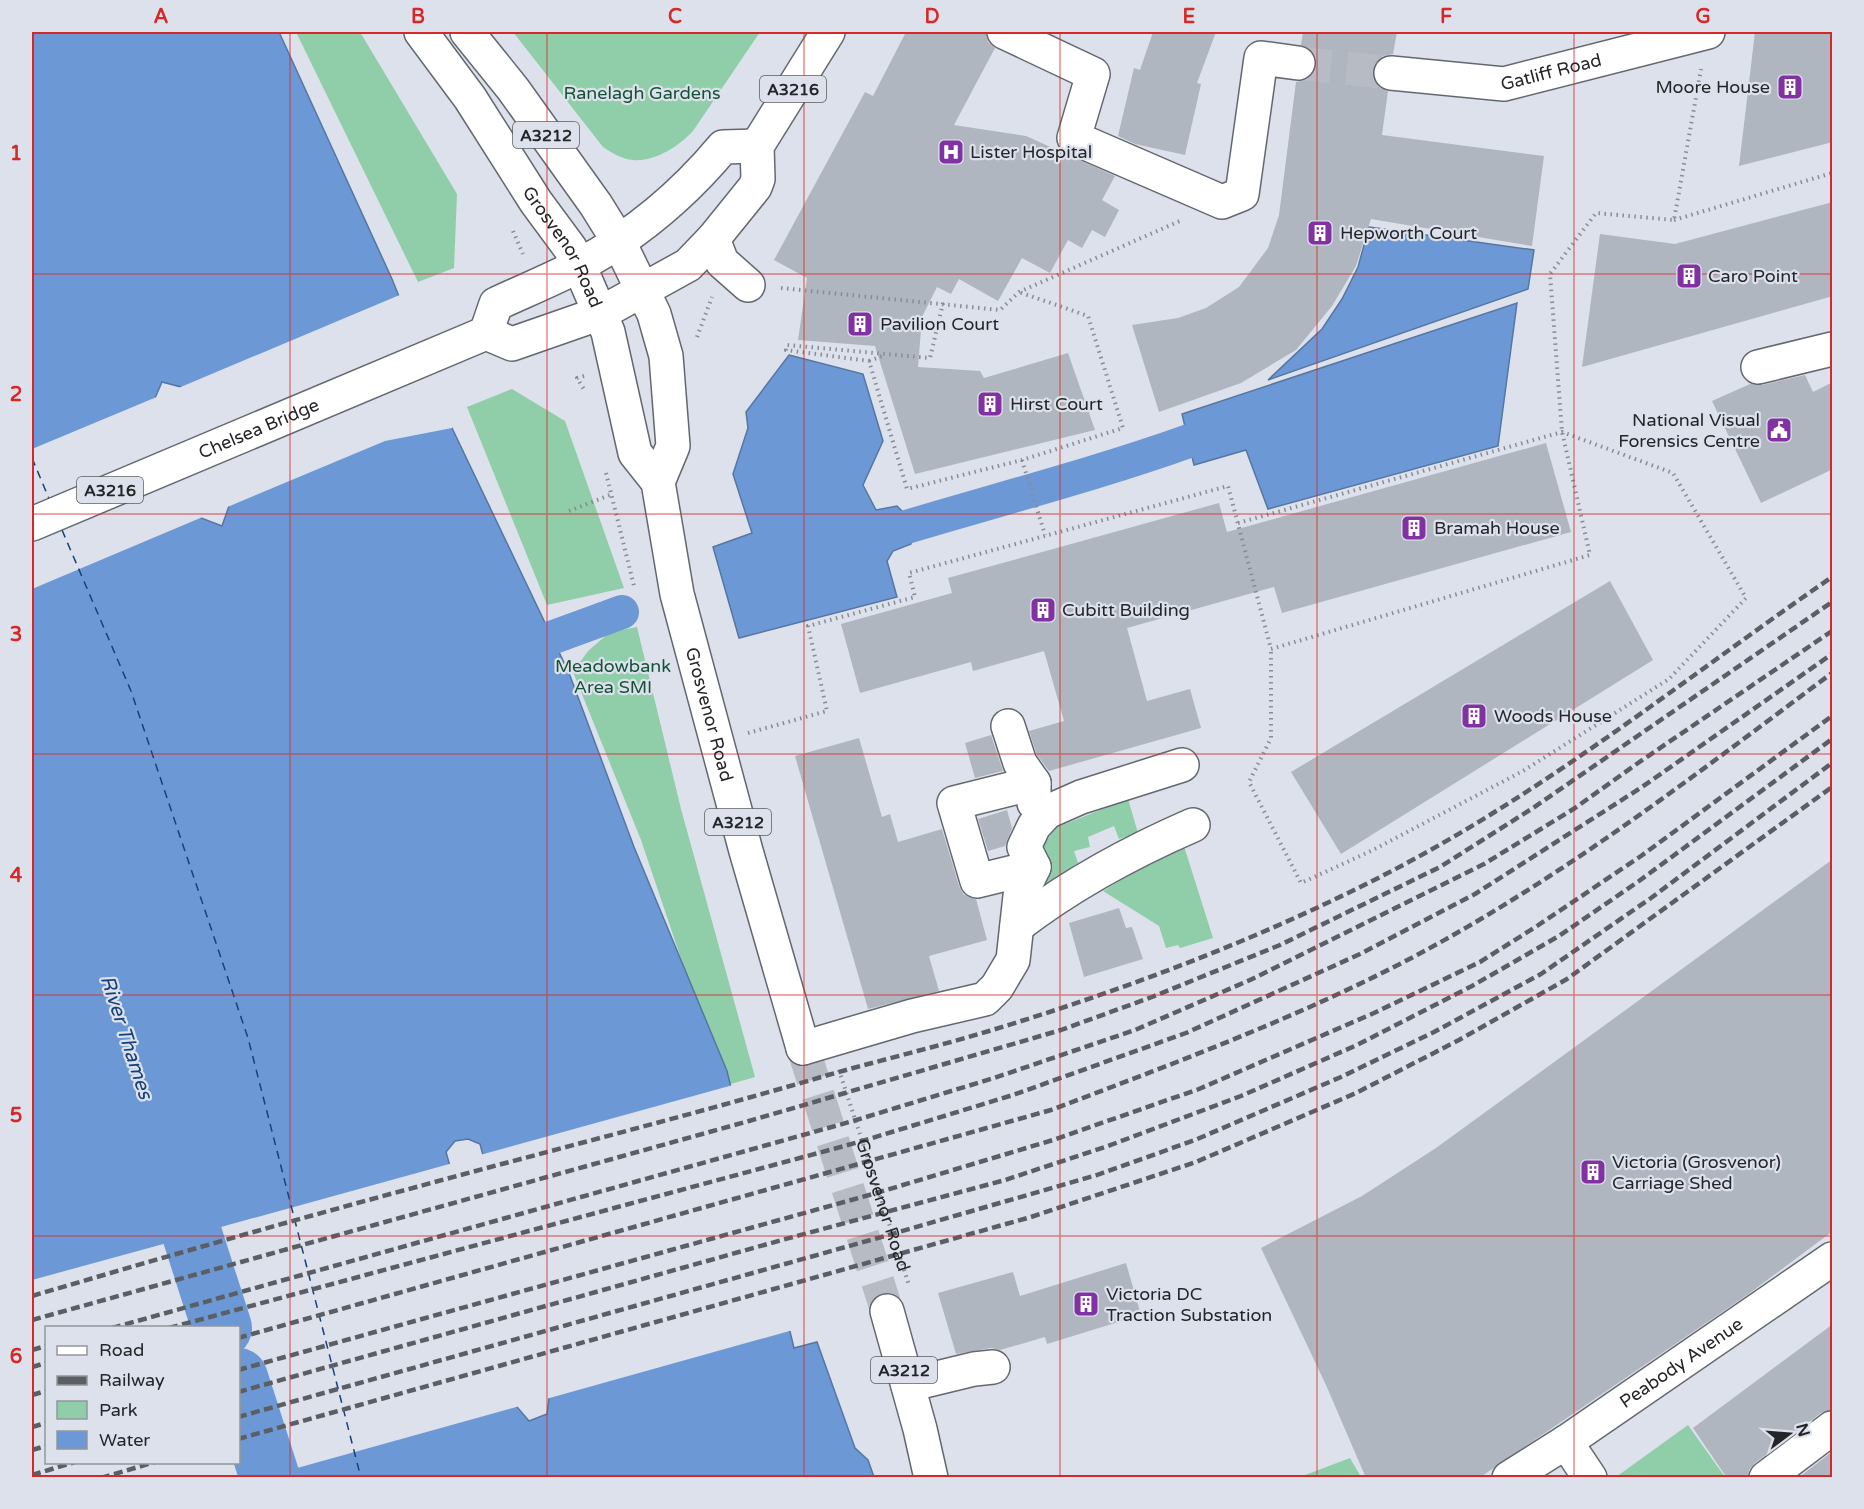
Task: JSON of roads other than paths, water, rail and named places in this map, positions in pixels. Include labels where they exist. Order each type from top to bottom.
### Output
[{"type":"main road","name":"Grosvenor Road","points":[[421,32],[470,98],[536,201],[570,248],[608,332],[635,453],[658,482],[677,594],[746,851],[803,1048],[912,1016],[985,999],[997,987],[1013,960],[1017,926]]},
{"type":"main road","name":"A3212","points":[[467,32],[513,89],[568,164],[619,242],[654,314],[662,341],[669,382],[673,446],[658,482]]},
{"type":"main road","name":"A3216","points":[[757,146],[828,32]]},
{"type":"main road","points":[[1004,32],[1093,74],[1074,138],[1222,202],[1242,194],[1261,58],[1298,63]]},
{"type":"main road","name":"Gatliff Road","points":[[1391,73],[1504,84],[1708,32]]},
{"type":"main road","points":[[757,146],[757,183],[713,239],[688,265],[600,313],[512,344],[486,333],[496,304],[579,265],[619,242],[644,224],[700,175],[723,147],[757,146]]},
{"type":"main road","points":[[713,239],[722,262],[748,285]]},
{"type":"main road","name":"Chelsea Bridge","points":[[32,524],[486,333]]},
{"type":"main road","points":[[1758,367],[1833,349]]},
{"type":"main road","points":[[1008,726],[1020,763],[1034,783],[1034,826]]},
{"type":"main road","points":[[1034,867],[1024,847],[1034,826],[1047,812],[1081,797],[1182,765]]},
{"type":"main road","points":[[1034,783],[954,803],[977,881],[1034,867]]},
{"type":"main road","points":[[1017,926],[1051,900],[1117,862],[1193,825]]},
{"type":"main road","points":[[1017,926],[1020,896],[1034,867]]},
{"type":"main road","name":"Peabody Avenue","points":[[1509,1478],[1566,1442],[1833,1258]]},
{"type":"main road","name":"A3212","points":[[899,1303],[908,1385],[931,1478]]},
{"type":"main road","points":[[908,1385],[974,1369],[993,1367]]},
{"type":"main road","points":[[1766,1478],[1833,1428]]},
{"type":"main road","points":[[1566,1442],[1590,1478]]},
{"type":"water","points":[[32,32],[279,32],[392,279],[452,428],[569,673],[634,847],[727,1071],[794,1348],[817,1342],[855,1448],[868,1460],[874,1477],[275,1477],[240,1336],[240,1326],[237,1326],[205,1223],[199,1214],[188,1211],[177,1223],[175,1240],[200,1326],[45,1326],[45,1463],[32,1477]],"holes":[[[162,382],[181,387],[229,506],[222,526],[201,518],[155,398]],[[468,1139],[480,1144],[549,1398],[547,1414],[529,1421],[517,1407],[446,1152],[455,1141]]]},
{"type":"water","points":[[1369,227],[1534,250],[1528,289],[1268,380],[1322,329],[1342,299],[1358,267]]},
{"type":"water","points":[[1517,303],[1498,446],[1268,509],[1246,450],[1194,465],[1182,414]]},
{"type":"water","points":[[789,355],[863,374],[883,441],[863,485],[876,510],[897,506],[914,523],[911,544],[893,551],[887,561],[897,597],[739,638],[713,547],[752,533],[733,474],[748,428],[746,412]]},
{"type":"waterway","points":[[870,538],[1189,441]]},
{"type":"waterway","points":[[509,658],[551,638],[622,612]]},
{"type":"waterway","name":"River Thames","points":[[160,1134],[221,1326]]},
{"type":"waterway","name":"River Thames","points":[[240,1384],[270,1478]]},
{"type":"tunnel","points":[[1298,63],[1391,73]]},
{"type":"tunnel","points":[[803,1048],[887,1311]]},
{"type":"railway","points":[[32,1296],[471,1172],[969,1037],[1140,981],[1189,962],[1335,899],[1441,844],[1499,809],[1612,734],[1832,577]]},
{"type":"railway","points":[[32,1320],[749,1121],[1061,1030],[1152,997],[1280,945],[1440,867],[1533,808],[1832,602]]},
{"type":"railway","points":[[119,1326],[853,1121],[994,1078],[1135,1030],[1250,980],[1484,864],[1575,808],[1832,631]]},
{"type":"railway","points":[[176,1326],[859,1142],[1013,1095],[1186,1033],[1360,954],[1475,894],[1642,787],[1832,654]]},
{"type":"railway","points":[[240,1337],[1051,1110],[1237,1038],[1373,978],[1526,892],[1630,822],[1832,673]]},
{"type":"railway","points":[[240,1369],[873,1194],[1053,1140],[1199,1089],[1374,1013],[1480,962],[1641,856],[1832,716]]},
{"type":"railway","points":[[240,1391],[1005,1180],[1108,1146],[1241,1096],[1357,1045],[1472,986],[1559,936],[1639,881],[1832,739]]},
{"type":"railway","points":[[240,1416],[1097,1175],[1195,1140],[1341,1077],[1434,1032],[1541,974],[1651,898],[1832,763]]},
{"type":"railway","points":[[240,1438],[1031,1217],[1196,1162],[1356,1093],[1459,1040],[1567,979],[1832,787]]},
{"type":"railway","points":[[32,1350],[45,1346]]},
{"type":"railway","points":[[32,1367],[45,1363]]},
{"type":"railway","points":[[32,1395],[45,1391]]},
{"type":"railway","points":[[32,1427],[45,1423]]},
{"type":"railway","points":[[32,1450],[45,1446]]},
{"type":"railway","points":[[32,1475],[68,1464]]},
{"type":"railway","points":[[101,1478],[148,1464]]},
{"type":"place","name":"Moore House","points":[[1790,87]]},
{"type":"place","name":"Lister Hospital","points":[[951,152]]},
{"type":"place","name":"Hepworth Court","points":[[1320,233]]},
{"type":"place","name":"Caro Point","points":[[1689,276]]},
{"type":"place","name":"Pavilion Court","points":[[860,324]]},
{"type":"place","name":"Hirst Court","points":[[990,404]]},
{"type":"place","name":"National Visual Forensics Centre","points":[[1779,430]]},
{"type":"place","name":"Bramah House","points":[[1414,528]]},
{"type":"place","name":"Cubitt Building","points":[[1043,610]]},
{"type":"place","name":"Woods House","points":[[1474,716]]},
{"type":"place","name":"Victoria (Grosvenor) Carriage Shed","points":[[1593,1172]]},
{"type":"place","name":"Victoria DC Traction Substation","points":[[1086,1304]]},
{"type":"park label","name":"Ranelagh Gardens","points":[[642,93]]},
{"type":"park label","name":"Meadowbank Area SMI","points":[[613,676]]}]
